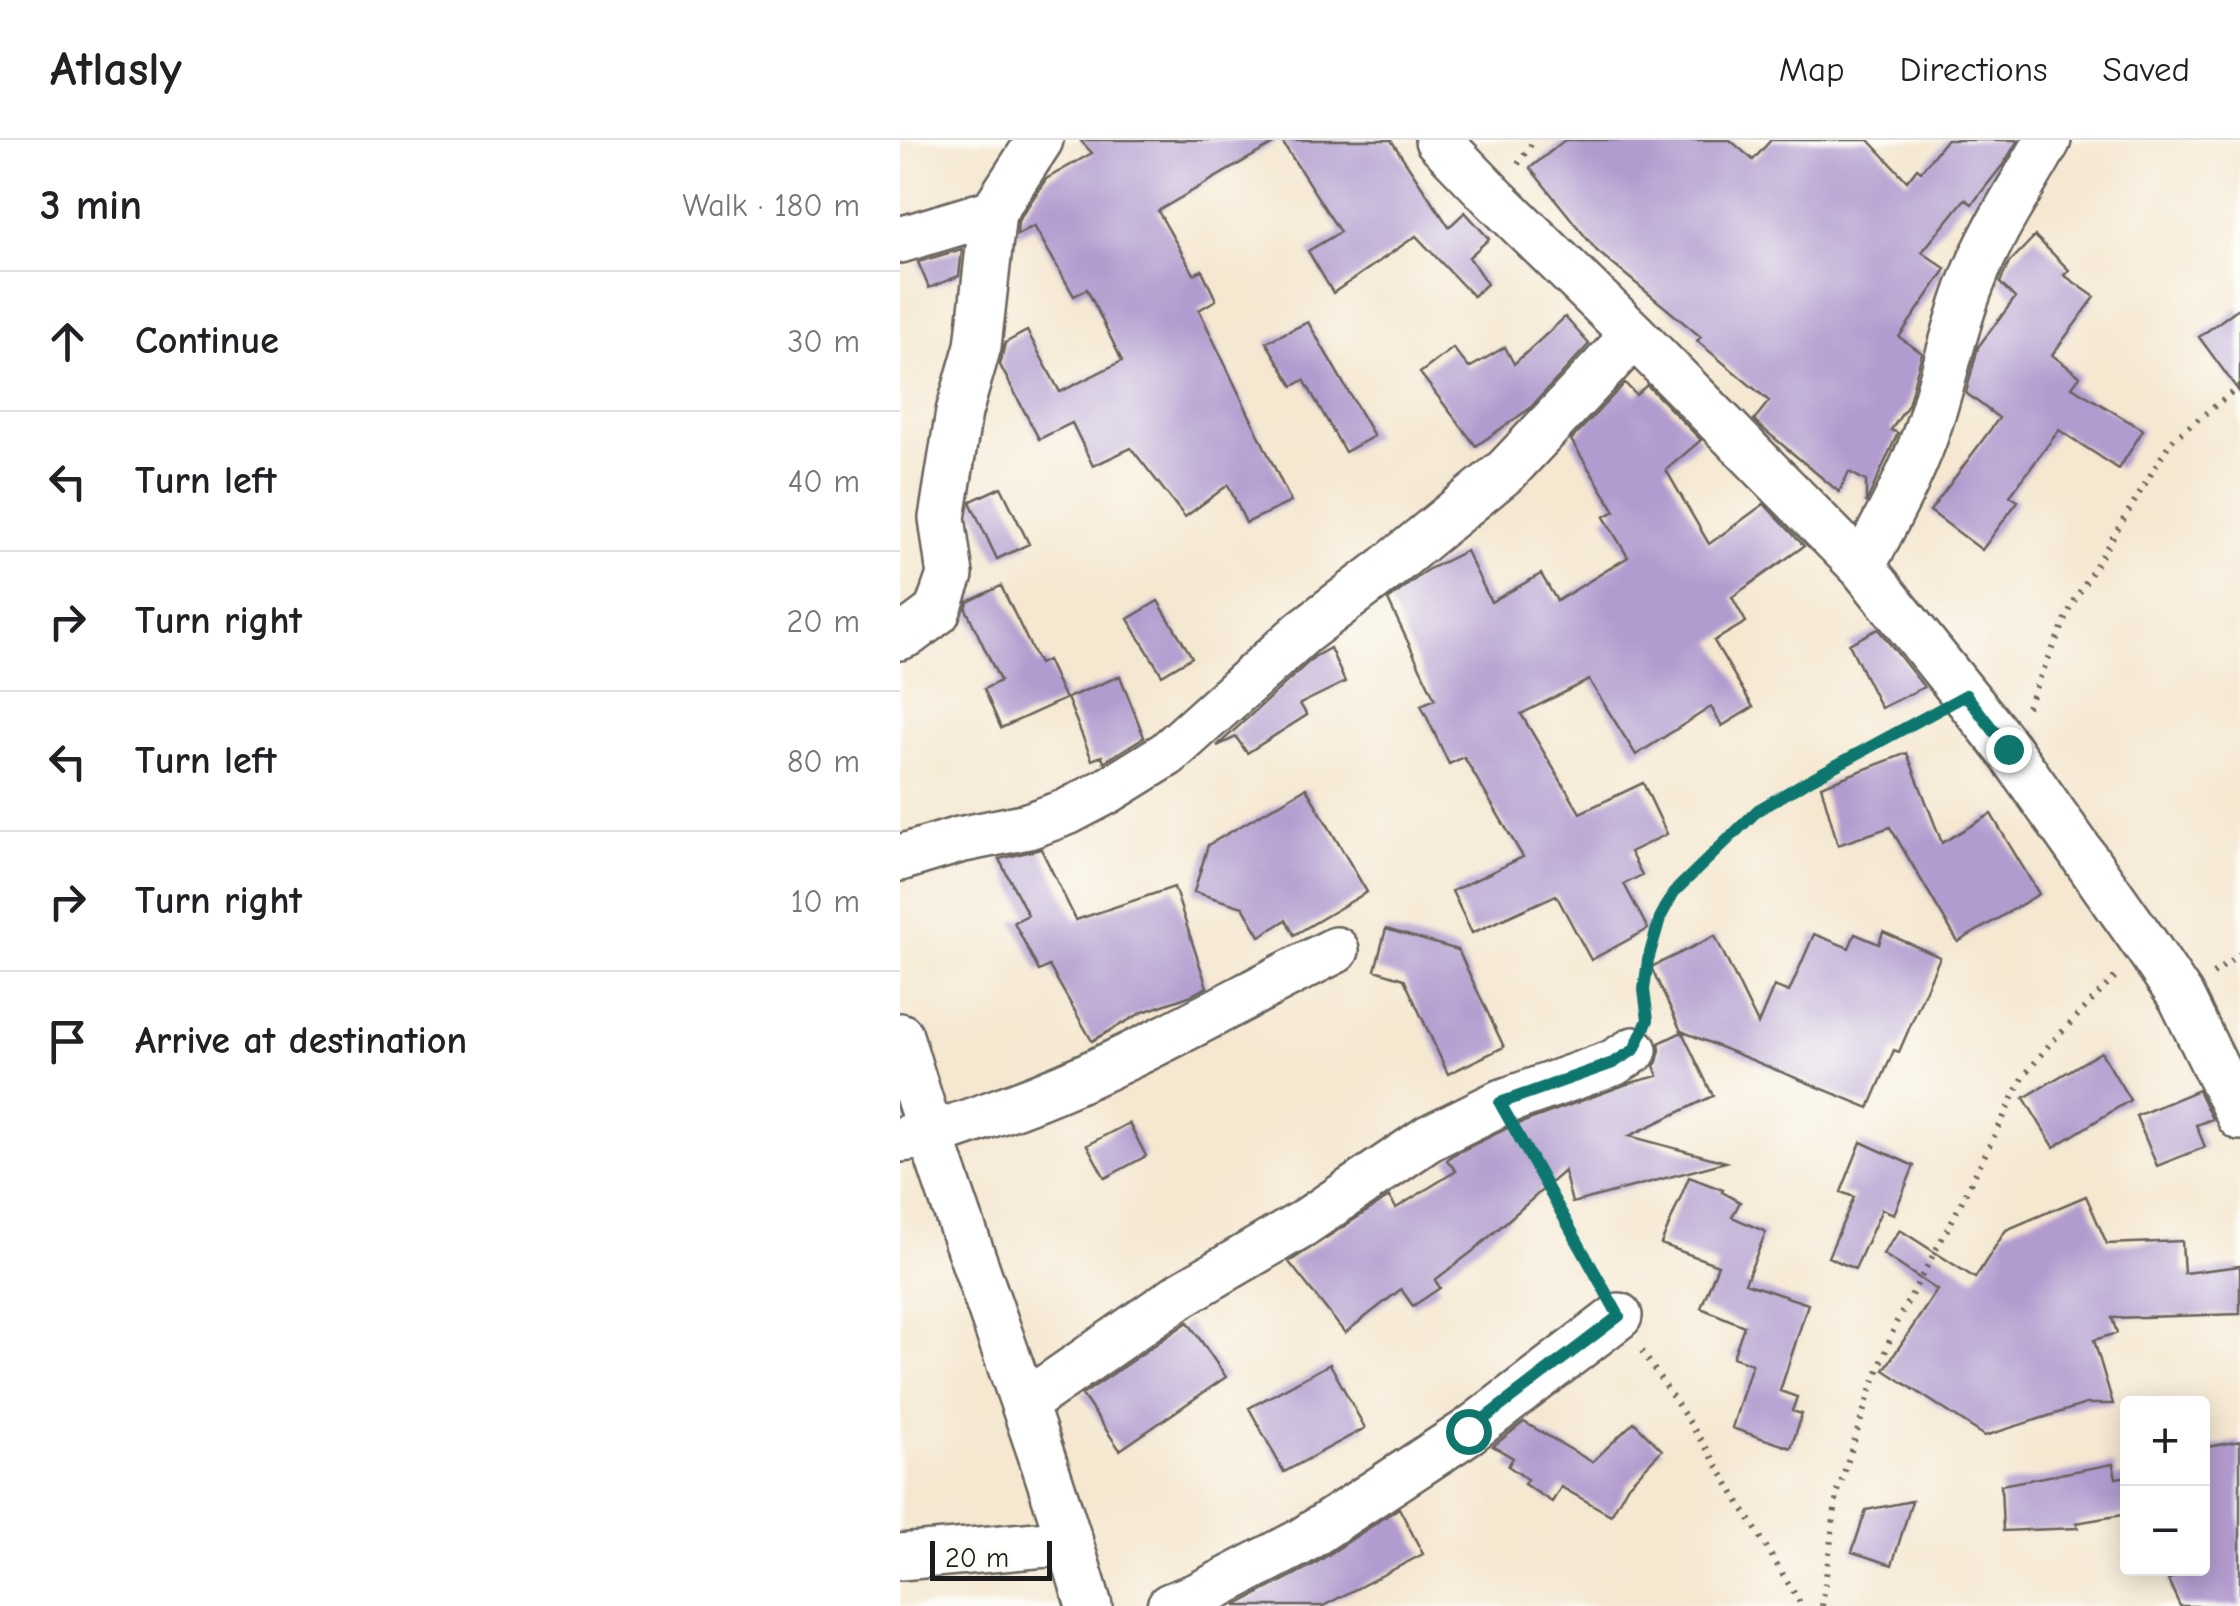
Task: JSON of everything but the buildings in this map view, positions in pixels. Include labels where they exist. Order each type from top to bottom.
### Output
[{"type":"street","points":[[900,638],[937,612],[950,574],[942,518],[959,412],[978,346],[992,212],[1040,140]]},
{"type":"street","points":[[1438,140],[1862,568],[2008,749],[2146,946],[2181,998],[2240,1117]]},
{"type":"street","points":[[1862,568],[1917,457],[1972,281],[2000,220],[2048,140]]},
{"type":"street","points":[[900,240],[992,212]]},
{"type":"street","points":[[900,858],[959,840],[1028,826],[1067,812],[1167,754],[1303,632],[1507,470],[1634,335]]},
{"type":"street","points":[[915,1138],[1035,1099],[1336,950]]},
{"type":"street","points":[[900,1036],[915,1138],[1024,1403],[1090,1606]]},
{"type":"street","points":[[1024,1403],[1182,1294],[1304,1223],[1430,1138],[1500,1103],[1624,1058],[1634,1050]]},
{"type":"street","points":[[1170,1606],[1199,1596],[1299,1543],[1468,1431],[1619,1316]]},
{"type":"street","points":[[900,1556],[1070,1542]]},
{"type":"path","points":[[2008,749],[2073,604],[2172,442],[2240,386]]},
{"type":"path","points":[[1634,1050],[1648,1020],[1644,990],[1648,960],[1660,918],[1674,892],[1758,810],[1966,695]]},
{"type":"path","points":[[1822,1606],[1837,1495],[1896,1323],[1954,1218],[2024,1076],[2146,946]]},
{"type":"path","points":[[1500,1103],[1619,1316],[1709,1452],[1802,1606]]},
{"type":"route","points":[[1468,1431],[1619,1316],[1500,1103],[1613,1063],[1634,1050],[1648,1020],[1644,990],[1660,918],[1674,892],[1758,810],[1966,695],[2008,749]]}]
